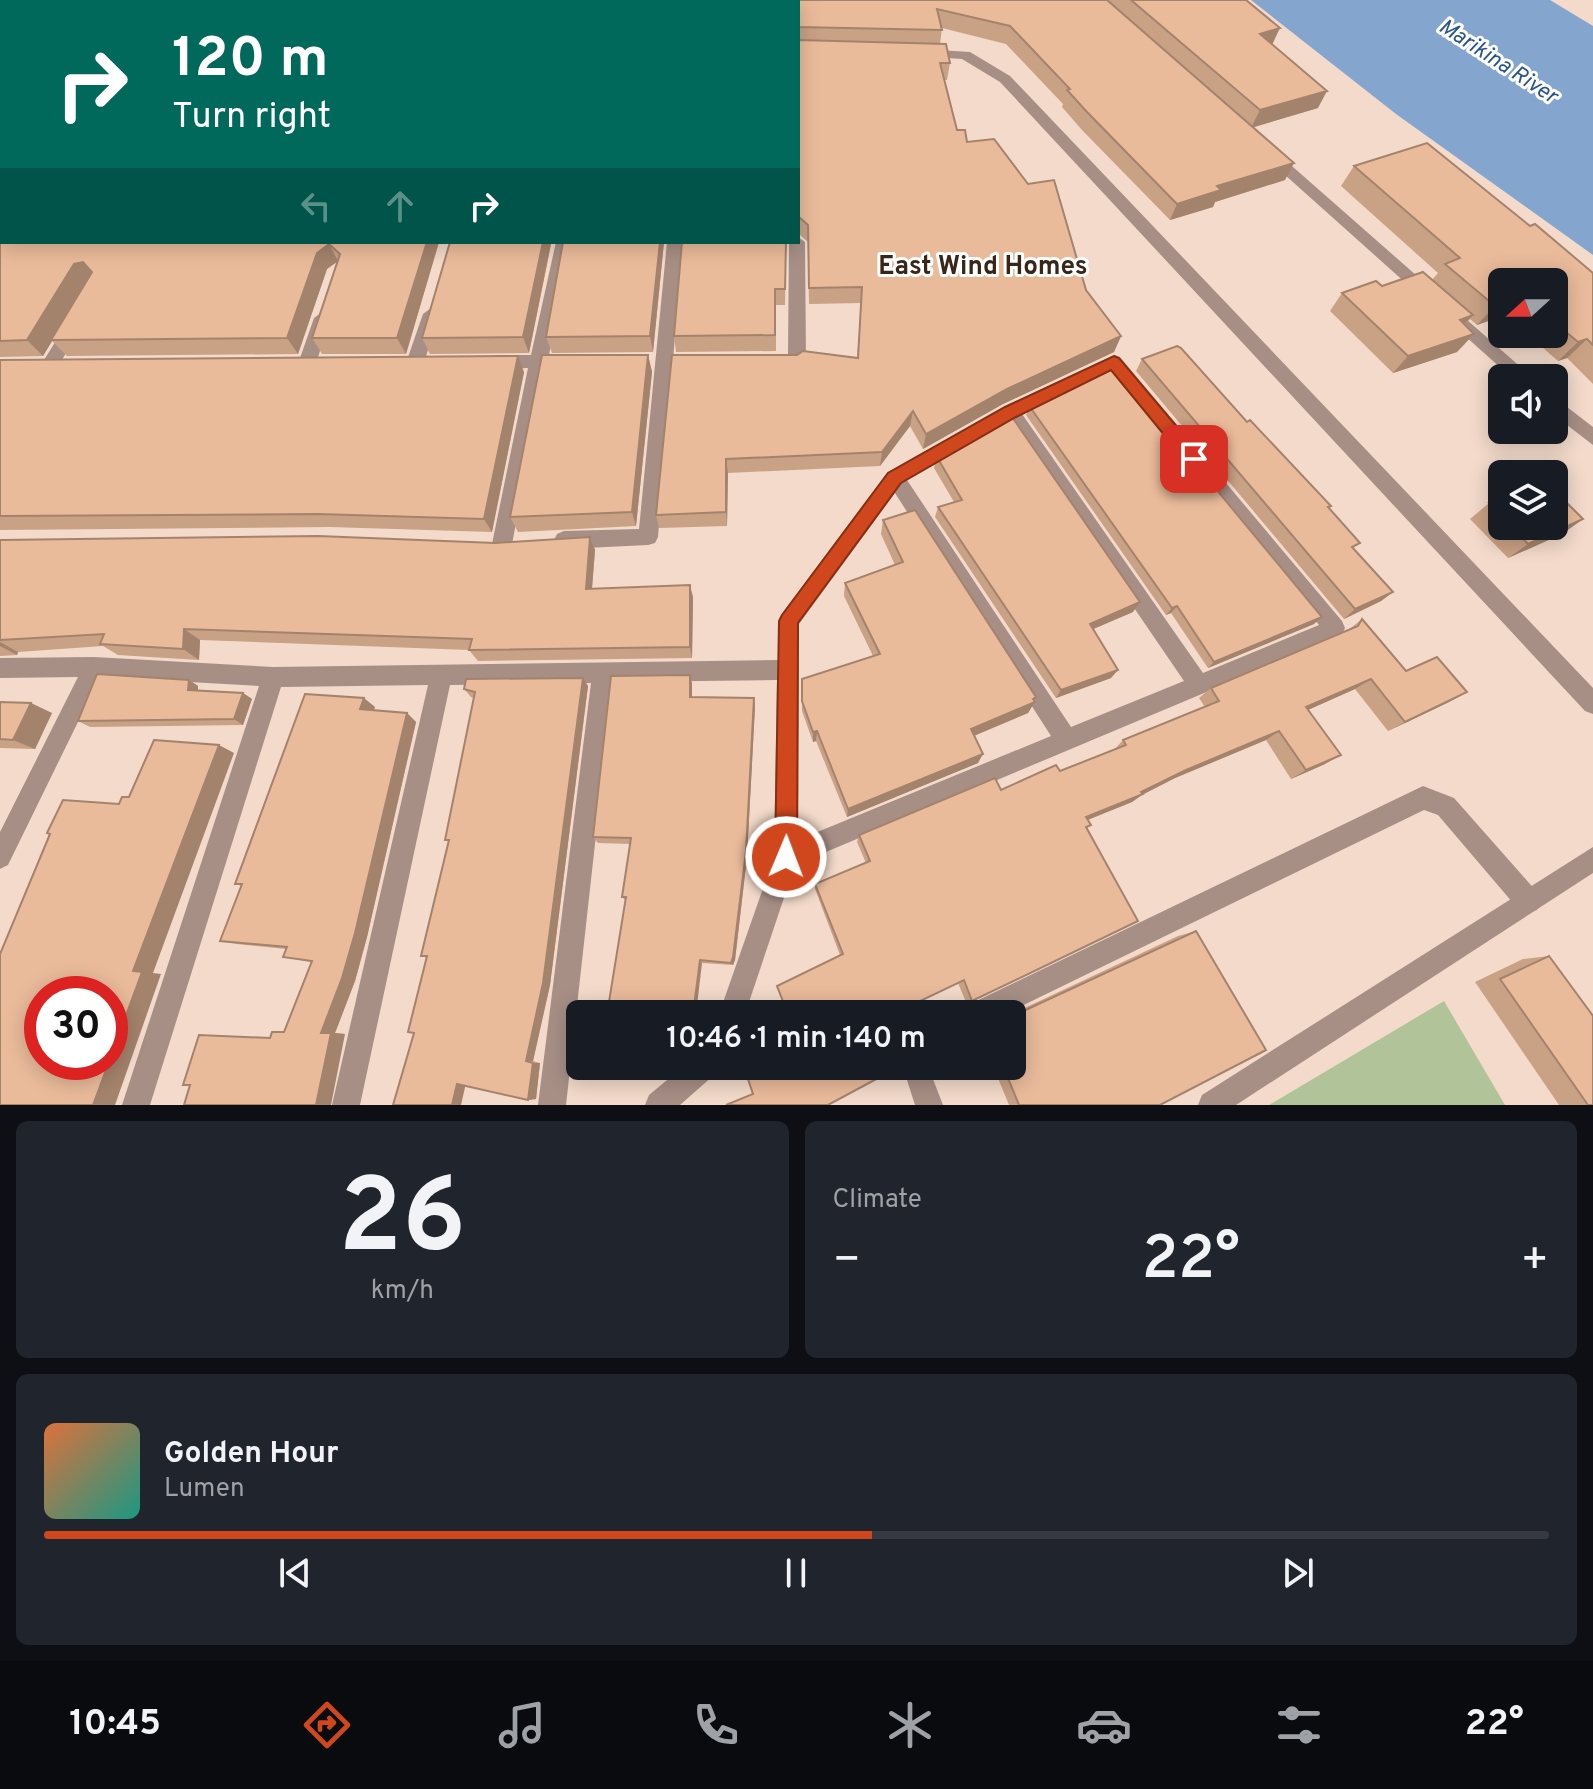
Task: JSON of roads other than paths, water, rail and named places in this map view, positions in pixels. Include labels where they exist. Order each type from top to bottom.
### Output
[{"type":"street","points":[[910,52],[965,55],[1005,79],[1593,704]]},
{"type":"street","points":[[1263,148],[1508,364]]},
{"type":"street","points":[[544,541],[648,537],[675,244]]},
{"type":"street","points":[[752,361],[797,361],[797,244]]},
{"type":"street","points":[[502,544],[562,245]]},
{"type":"street","points":[[307,364],[329,297]]},
{"type":"street","points":[[393,364],[423,363],[436,297]]},
{"type":"street","points":[[50,365],[81,313]]},
{"type":"street","points":[[476,362],[584,361]]},
{"type":"street","points":[[737,1000],[786,857],[789,621],[895,478],[1010,412],[1114,362],[1335,628],[786,857]]},
{"type":"street","points":[[27,366],[77,365]]},
{"type":"street","points":[[1010,412],[1198,683]]},
{"type":"street","points":[[1568,416],[1593,438]]},
{"type":"street","points":[[895,478],[1067,741]]},
{"type":"street","points":[[0,668],[94,667],[273,677],[788,670]]},
{"type":"street","points":[[2,848],[94,667]]},
{"type":"street","points":[[552,1105],[603,672]]},
{"type":"street","points":[[346,1105],[441,676]]},
{"type":"street","points":[[136,1105],[273,677]]},
{"type":"street","points":[[1006,1000],[1423,798],[1446,806],[1528,901]]},
{"type":"street","points":[[1212,1105],[1593,859]]},
{"type":"street","points":[[659,1105],[688,1080]]},
{"type":"street","points":[[920,1080],[929,1105]]},
{"type":"water","name":"Marikina River","points":[[1251,0],[1550,0],[1593,26],[1593,255],[1396,114]]},
{"type":"district","name":"East Wind Homes","points":[[983,265]]}]
